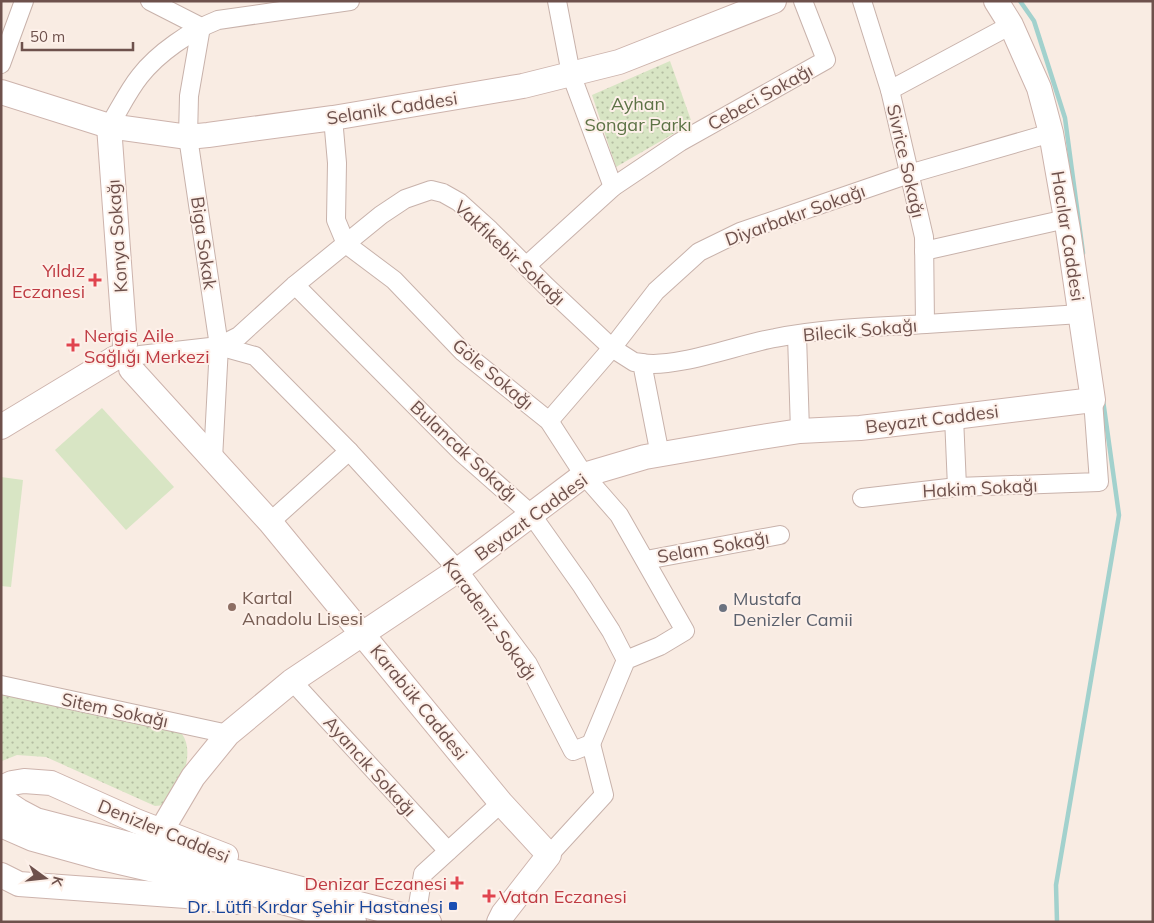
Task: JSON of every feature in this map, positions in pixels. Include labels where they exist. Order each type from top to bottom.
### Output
[{"type":"street","points":[[1,64],[24,1]]},
{"type":"street","points":[[150,1],[200,27]]},
{"type":"street","points":[[557,1],[571,74],[613,186]]},
{"type":"street","name":"Selanik Caddesi","points":[[1,92],[109,126],[188,137],[333,118],[523,86],[619,62],[774,1]]},
{"type":"street","name":"Cebeci Sokağı","points":[[526,266],[613,186],[680,142],[826,60],[803,1]]},
{"type":"street","name":"Sivrice Sokağı","points":[[862,1],[890,90],[924,237],[925,324]]},
{"type":"street","name":"Hacılar Caddesi","points":[[996,1],[1011,25],[1040,88],[1051,133],[1081,314],[1092,400],[1099,482]]},
{"type":"street","points":[[109,126],[140,76],[165,52],[200,27],[218,20],[347,2]]},
{"type":"street","points":[[890,90],[1011,25]]},
{"type":"street","name":"Biga Sokak","points":[[200,27],[189,96],[188,137],[219,346],[213,459]]},
{"type":"street","points":[[333,118],[337,163],[336,220],[346,244]]},
{"type":"street","name":"Konya Sokağı","points":[[109,126],[128,357]]},
{"type":"street","name":"Diyarbakır Sokağı","points":[[549,421],[612,348],[656,291],[699,252],[740,232],[909,174],[1051,133]]},
{"type":"street","name":"Vakfıkebir Sokağı","points":[[128,357],[219,346],[248,328],[295,285],[382,215],[405,199],[431,190],[443,193],[459,202],[612,348],[634,362],[642,363]]},
{"type":"street","points":[[924,251],[1066,219]]},
{"type":"street","name":"Göle Sokağı","points":[[346,244],[394,280],[463,352],[549,421],[584,475],[619,515],[685,631],[660,646],[626,660]]},
{"type":"street","name":"Bulancak Sokağı","points":[[295,285],[462,453],[531,514],[582,586],[611,631],[626,660]]},
{"type":"street","name":"Bilecik Sokağı","points":[[642,363],[652,365],[685,360],[776,338],[868,326],[1081,314]]},
{"type":"street","points":[[797,335],[800,431]]},
{"type":"street","name":"Karadeniz Sokağı","points":[[219,346],[255,356],[349,451],[458,570],[528,664],[573,751],[591,744]]},
{"type":"street","points":[[1,426],[128,357]]},
{"type":"street","name":"Karabük Caddesi","points":[[128,357],[363,633],[501,803],[549,855]]},
{"type":"street","points":[[642,363],[660,455]]},
{"type":"street","name":"Beyazıt Caddesi","points":[[160,831],[193,777],[228,734],[292,681],[458,570],[584,475],[645,457],[800,431],[860,428],[1092,400]]},
{"type":"street","points":[[954,417],[957,487]]},
{"type":"street","points":[[270,522],[349,451]]},
{"type":"street","name":"Hakim Sokağı","points":[[862,498],[957,487],[1099,482]]},
{"type":"street","name":"Selam Sokağı","points":[[646,560],[780,535]]},
{"type":"street","points":[[499,922],[549,855],[604,795],[591,744],[626,660]]},
{"type":"street","name":"Ayancık Sokağı","points":[[292,681],[448,851]]},
{"type":"street","name":"Sitem Sokağı","points":[[1,685],[228,734]]},
{"type":"street","name":"Denizler Caddesi","points":[[1,788],[12,783],[24,781],[36,780],[51,783],[319,902],[354,922]]},
{"type":"street","name":"Denizler Caddesi","points":[[1,799],[19,812],[36,820],[319,902]]},
{"type":"street","points":[[424,920],[418,905],[423,874],[501,803]]},
{"type":"street","name":"Denizler Caddesi","points":[[1,826],[33,839],[98,857],[232,888],[424,920]]},
{"type":"street","name":"Denizler Caddesi","points":[[10,880],[186,896],[319,902]]},
{"type":"green space","name":"Ayhan Songar Parkı","points":[[670,61],[692,123],[616,167],[592,95]]},
{"type":"green space","points":[[102,408],[174,487],[126,530],[55,450]]},
{"type":"green space","points":[[1,477],[23,480],[11,587],[1,586]]},
{"type":"green space","points":[[1,690],[173,726],[182,734],[186,742],[187,761],[181,781],[165,805],[155,806],[46,757],[17,755],[2,761]]},
{"type":"waterway","points":[[1020,1],[1034,21],[1065,118],[1083,253]]},
{"type":"waterway","points":[[1057,922],[1056,885],[1119,515],[1103,400]]},
{"type":"place","name":"Yıldız Eczanesi","points":[[95,280]]},
{"type":"place","name":"Nergis Aile Sağlığı Merkezi","points":[[73,345]]},
{"type":"place","name":"Kartal Anadolu Lisesi","points":[[232,607]]},
{"type":"place","name":"Mustafa Denizler Camii","points":[[723,608]]},
{"type":"place","name":"Denizar Eczanesi","points":[[457,883]]},
{"type":"place","name":"Vatan Eczanesi","points":[[489,896]]},
{"type":"place","name":"Dr. Lütfi Kırdar Şehir Hastanesi","points":[[453,906]]}]
